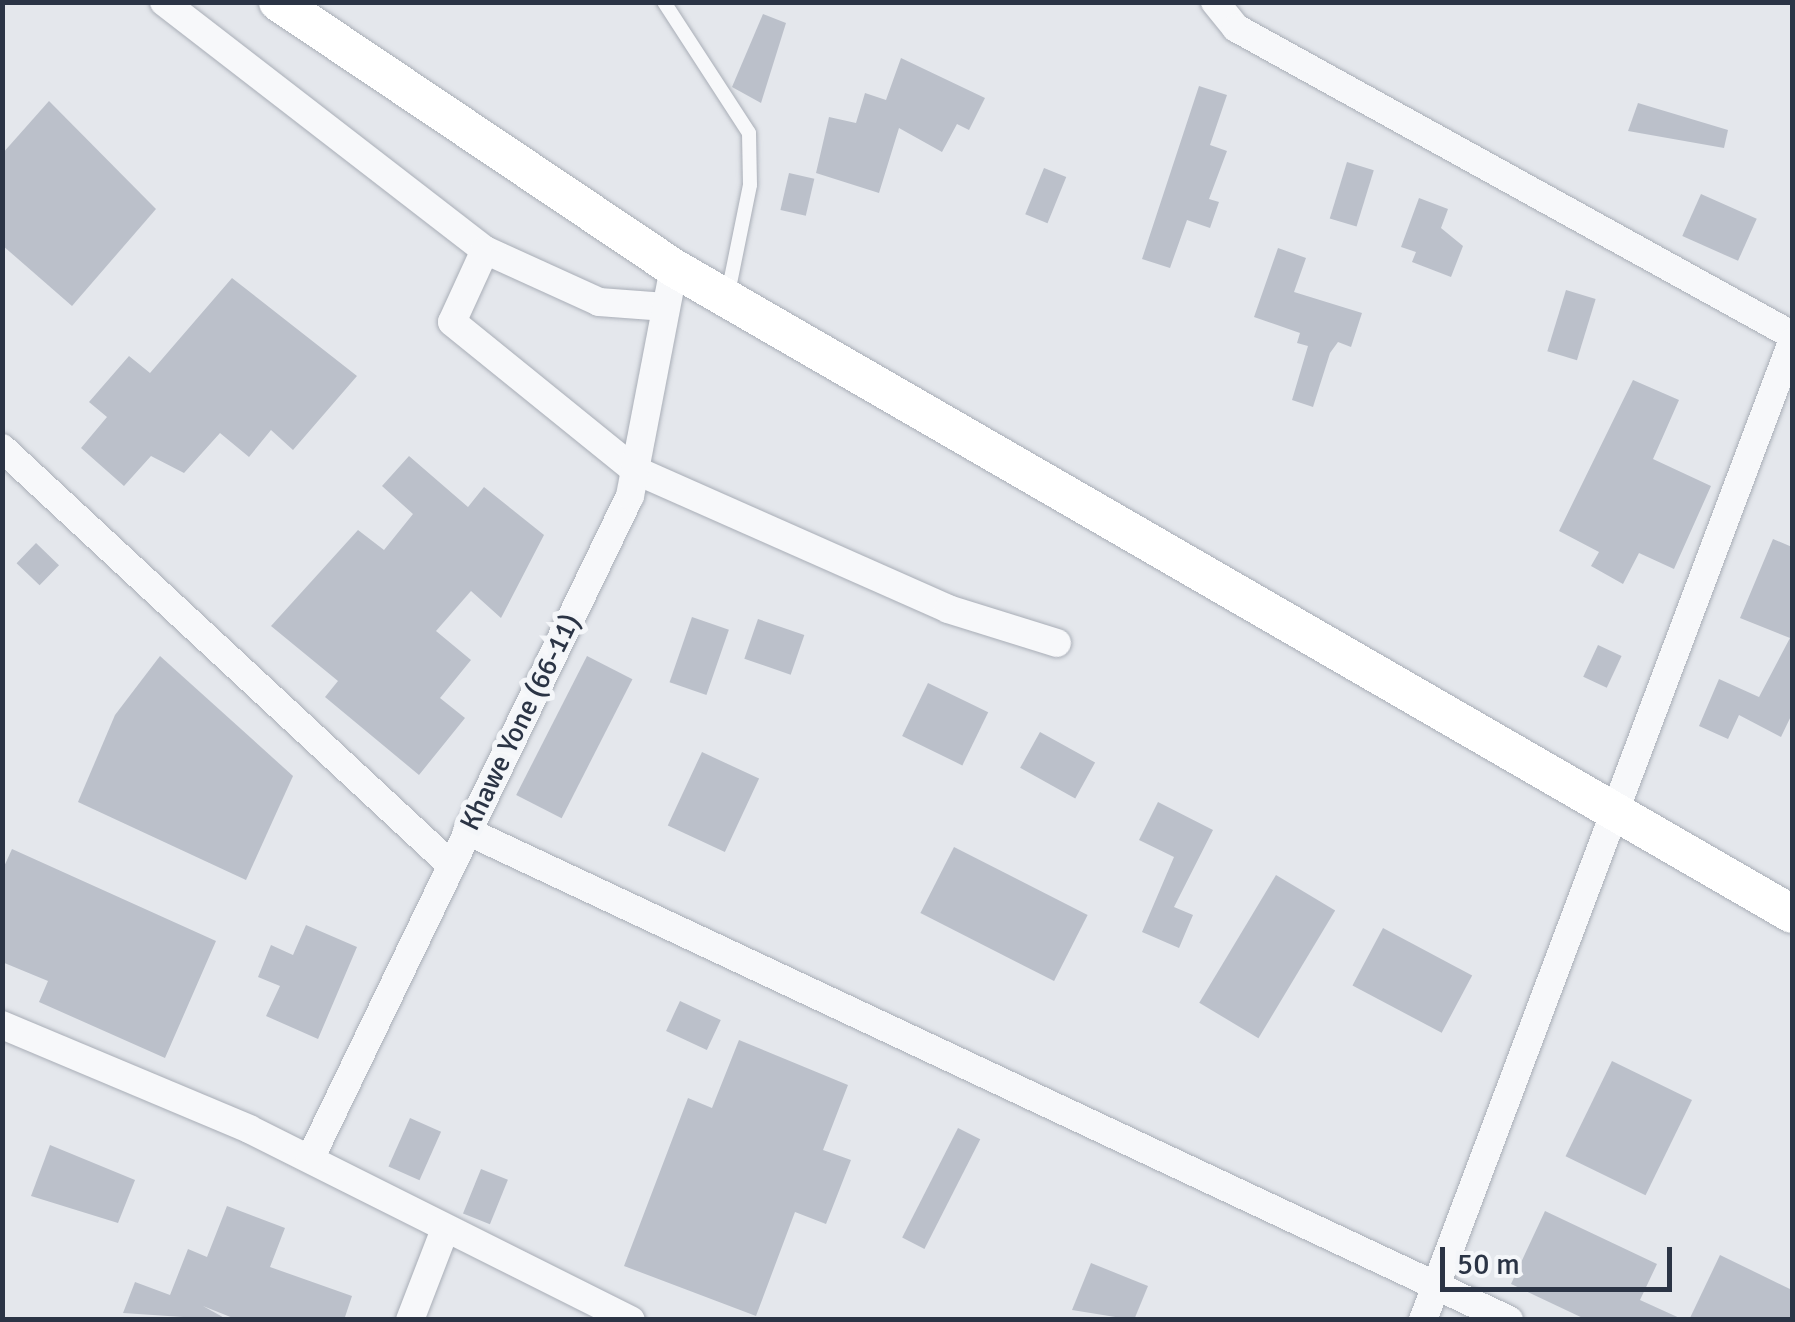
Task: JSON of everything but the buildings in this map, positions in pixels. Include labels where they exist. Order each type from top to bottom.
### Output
[{"type":"main road","points":[[278,2],[674,268],[1792,914]]},
{"type":"street","points":[[164,2],[485,250],[599,302],[666,307]]},
{"type":"street","points":[[1216,2],[1236,28],[1792,338],[1612,811],[1439,1286],[1423,1320]]},
{"type":"street","points":[[485,250],[452,322],[635,470],[948,609],[1057,643]]},
{"type":"street","name":"Khawe Yone (66-11)","points":[[310,1159],[635,470],[674,268]]},
{"type":"street","points":[[2,448],[451,866]]},
{"type":"street","points":[[468,831],[1509,1320]]},
{"type":"street","points":[[2,1025],[310,1159],[444,1232],[630,1320]]},
{"type":"street","points":[[410,1320],[444,1232]]},
{"type":"lane","points":[[664,2],[749,132],[750,185],[727,298]]}]
